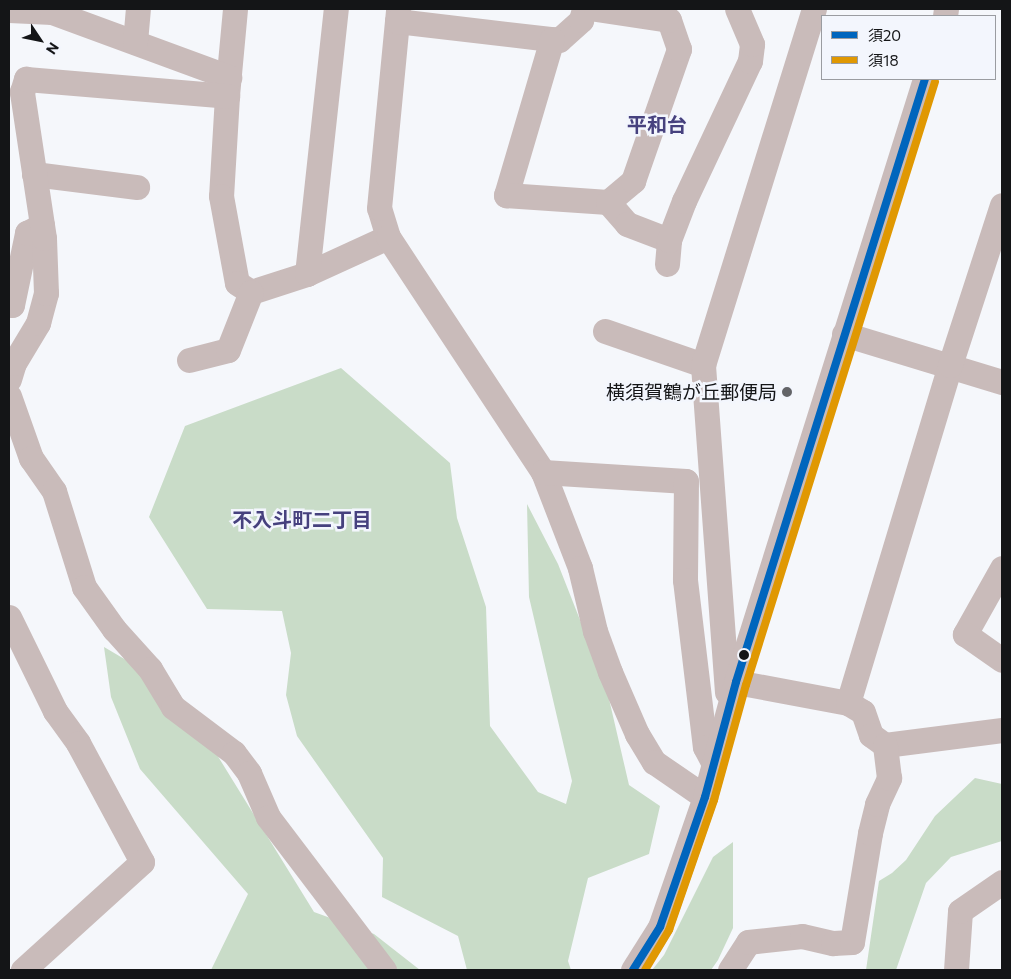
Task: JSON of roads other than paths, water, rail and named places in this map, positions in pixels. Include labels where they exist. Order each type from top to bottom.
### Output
[{"type":"street","points":[[135,42],[138,9]]},
{"type":"street","points":[[235,9],[221,196],[236,283],[251,292],[307,274],[388,237]]},
{"type":"street","points":[[307,274],[336,9]]},
{"type":"street","points":[[584,9],[581,20],[559,40],[398,15],[379,208],[388,237],[543,472],[580,568],[596,631],[610,672],[638,734],[654,762],[705,797]]},
{"type":"street","points":[[552,39],[506,195],[608,202],[633,180],[679,49],[669,20],[596,9]]},
{"type":"street","points":[[608,202],[626,224],[668,252],[684,201],[750,61],[752,44],[737,9]]},
{"type":"street","points":[[729,707],[703,365],[814,9]]},
{"type":"street","points":[[9,10],[52,12],[135,42],[228,87]]},
{"type":"street","points":[[228,87],[26,79],[17,118],[34,174],[42,225],[46,293],[38,323],[14,363],[9,394],[31,458],[54,491],[84,587],[114,629],[150,669],[173,707],[234,754],[249,773],[268,816],[384,970]]},
{"type":"street","points":[[633,970],[660,927],[705,797],[736,682],[925,80]]},
{"type":"street","points":[[34,174],[136,187]]},
{"type":"street","points":[[848,703],[950,365],[1002,205]]},
{"type":"street","points":[[9,304],[12,305],[26,233],[42,225]]},
{"type":"street","points":[[189,360],[228,350],[251,292]]},
{"type":"street","points":[[605,331],[703,365]]},
{"type":"street","points":[[844,334],[1002,382]]},
{"type":"street","points":[[543,472],[686,481],[685,580],[705,747],[714,764]]},
{"type":"street","points":[[1002,568],[965,634],[1002,660]]},
{"type":"street","points":[[9,617],[55,712],[78,743],[142,862],[23,970]]},
{"type":"street","points":[[736,682],[848,703],[863,712],[871,735],[885,745],[1002,730]]},
{"type":"street","points":[[730,970],[748,942],[802,936],[833,943],[852,942],[870,833],[877,804],[889,778],[885,745]]},
{"type":"street","points":[[956,970],[960,911],[1002,882]]},
{"type":"place","name":"横須賀鶴が丘郵便局","points":[[787,392]]},
{"type":"district","name":"平和台","points":[[657,124]]},
{"type":"district","name":"不入斗町二丁目","points":[[302,519]]}]
